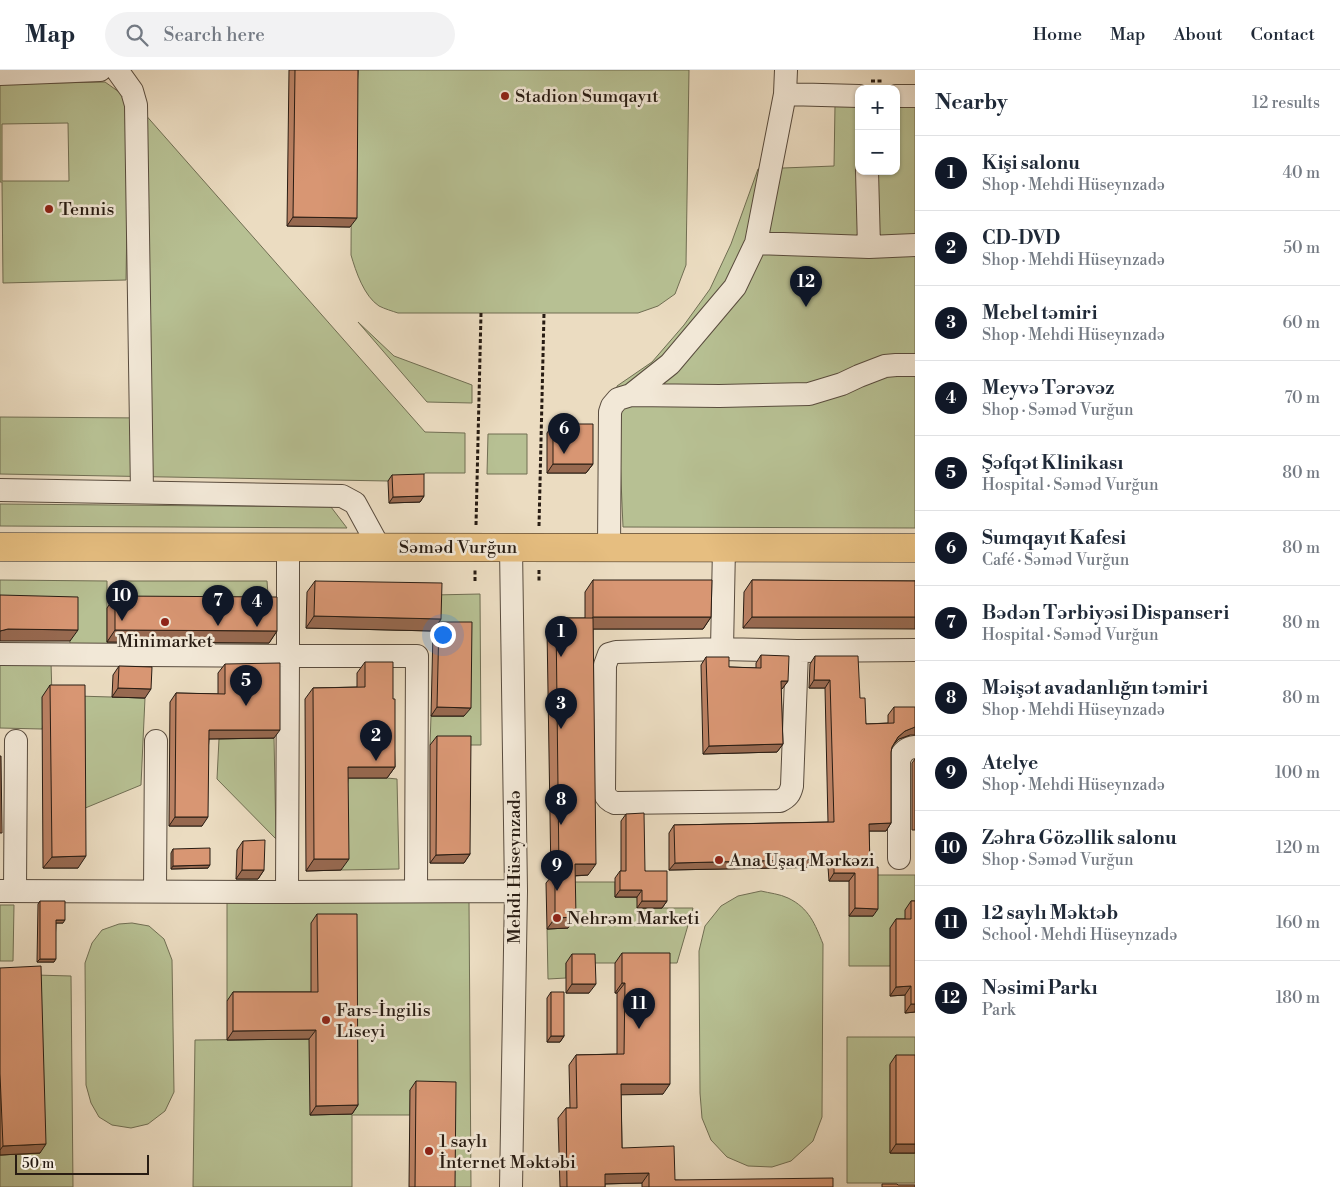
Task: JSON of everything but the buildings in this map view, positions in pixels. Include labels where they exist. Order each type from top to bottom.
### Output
[{"type":"main road","name":"Səməd Vurğun","points":[[0,547],[915,548]]},
{"type":"street","points":[[0,74],[100,70]]},
{"type":"street","points":[[118,70],[132,91],[136,105],[142,492]]},
{"type":"street","points":[[631,395],[670,364],[735,287],[756,243],[785,94],[786,70]]},
{"type":"street","points":[[785,94],[855,90]]},
{"type":"street","points":[[900,91],[915,96]]},
{"type":"street","points":[[867,175],[869,247]]},
{"type":"street","points":[[756,243],[869,247],[915,245]]},
{"type":"street","points":[[609,548],[610,412],[618,399],[631,395],[809,394],[842,384],[885,366],[915,365]]},
{"type":"street","points":[[0,490],[342,496],[355,503],[380,547]]},
{"type":"street","points":[[287,892],[288,547]]},
{"type":"street","name":"Mehdi Hüseynzadə","points":[[511,548],[516,890],[511,1187]]},
{"type":"street","points":[[722,649],[724,548]]},
{"type":"street","points":[[797,651],[792,786],[790,794],[786,798],[780,801],[615,804],[606,798],[604,792],[605,665],[609,654],[616,652],[722,649],[797,651],[915,650]]},
{"type":"street","points":[[0,654],[417,656],[416,891]]},
{"type":"street","points":[[155,891],[156,741]]},
{"type":"street","points":[[16,742],[8,891],[287,892],[516,890]]},
{"type":"street","points":[[899,858],[899,760],[905,750],[915,747]]},
{"type":"path","points":[[475,581],[481,313]]},
{"type":"path","points":[[539,582],[544,313]]},
{"type":"green space","points":[[352,70],[689,70],[686,265],[675,294],[658,306],[638,313],[398,313],[379,306],[365,290],[351,255]]},
{"type":"green space","points":[[105,82],[129,99],[126,280],[3,283],[0,84]],"holes":[[[68,123],[69,181],[2,181],[2,124]]]},
{"type":"green space","points":[[835,106],[855,106],[855,175],[900,175],[900,106],[915,106],[915,528],[623,527],[617,386],[652,362],[684,325],[710,289],[731,244],[758,169],[834,166]]},
{"type":"green space","points":[[143,112],[425,432],[465,433],[465,473],[425,473],[419,480],[388,481],[0,474],[0,417],[146,418]]},
{"type":"green space","points":[[358,322],[394,356],[472,385],[472,403],[427,402]]},
{"type":"green space","points":[[488,434],[527,434],[527,474],[487,474]]},
{"type":"green space","points":[[0,504],[331,507],[347,528],[0,526]]},
{"type":"green space","points":[[0,580],[107,581],[107,644],[70,644],[70,609],[0,607]]},
{"type":"green space","points":[[126,581],[267,581],[269,608],[126,608]]},
{"type":"green space","points":[[480,594],[481,745],[430,745],[431,716],[464,716],[466,631],[433,631],[433,595]]},
{"type":"green space","points":[[51,662],[52,697],[42,729],[0,728],[0,663]]},
{"type":"green space","points":[[77,696],[145,698],[141,785],[78,811]]},
{"type":"green space","points":[[340,699],[387,778],[397,779],[399,869],[341,870]]},
{"type":"green space","points":[[274,738],[276,839],[217,779],[219,739]]},
{"type":"green space","points":[[873,875],[915,875],[915,910],[905,928],[890,966],[849,966],[849,916]]},
{"type":"green space","points":[[567,882],[615,882],[615,897],[637,897],[638,908],[693,908],[677,963],[566,963],[566,978],[548,979],[547,929],[568,928]]},
{"type":"green space","points":[[761,891],[785,897],[801,907],[814,923],[823,944],[822,1117],[813,1141],[791,1161],[772,1167],[748,1166],[727,1157],[711,1140],[702,1118],[700,1093],[699,951],[705,926],[721,906],[738,896]]},
{"type":"green space","points":[[227,901],[469,901],[471,1187],[449,1187],[410,1090],[410,1115],[352,1115],[352,1187],[193,1187],[195,1040],[309,1039],[311,1001],[227,1001]]},
{"type":"green space","points":[[0,905],[14,905],[13,961],[0,961]]},
{"type":"green space","points":[[132,923],[149,926],[164,939],[172,960],[174,1092],[165,1111],[148,1124],[131,1128],[112,1125],[99,1117],[91,1103],[86,1085],[85,963],[92,943],[102,930],[119,924]]},
{"type":"green space","points":[[35,975],[71,976],[73,1187],[0,1187],[0,1155],[40,1153]]},
{"type":"green space","points":[[847,1037],[915,1037],[915,1064],[890,1065],[890,1153],[915,1153],[915,1183],[847,1183]]},
{"type":"place","name":"Stadion Sumqayıt","points":[[505,96]]},
{"type":"place","name":"Tennis","points":[[49,209]]},
{"type":"place","name":"Nəsimi Parkı","points":[[806,307]]},
{"type":"place","name":"Sumqayıt Kafesi","points":[[564,454]]},
{"type":"place","name":"Zəhra Gözəllik salonu","points":[[122,621]]},
{"type":"place","name":"Minimarket","points":[[165,622]]},
{"type":"place","name":"Bədən Tərbiyəsi Dispanseri","points":[[218,626]]},
{"type":"place","name":"Meyvə Tərəvəz","points":[[257,627]]},
{"type":"place","name":"Kişi salonu","points":[[561,657]]},
{"type":"place","name":"Şəfqət Klinikası","points":[[246,706]]},
{"type":"place","name":"Mebel təmiri","points":[[561,729]]},
{"type":"place","name":"CD-DVD","points":[[376,761]]},
{"type":"place","name":"Məişət avadanlığın təmiri","points":[[561,825]]},
{"type":"place","name":"Ana Uşaq Mərkəzi","points":[[719,860]]},
{"type":"place","name":"Atelye","points":[[557,891]]},
{"type":"place","name":"Nehrəm Marketi","points":[[557,918]]},
{"type":"place","name":"Fars-İngilis Liseyi","points":[[326,1020]]},
{"type":"place","name":"12 saylı Məktəb","points":[[639,1029]]},
{"type":"place","name":"1 saylı İnternet Məktəbi","points":[[429,1151]]}]
